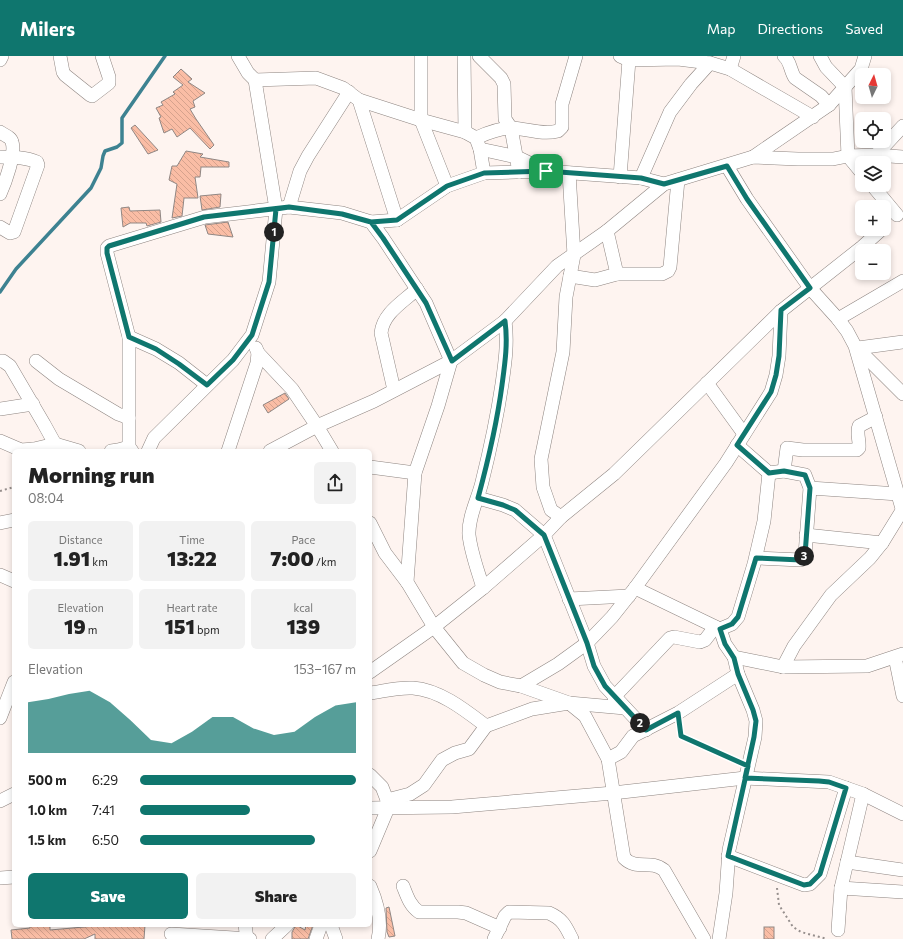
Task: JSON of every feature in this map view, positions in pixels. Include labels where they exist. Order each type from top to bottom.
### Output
[{"type":"street","points":[[0,60],[2,56]]},
{"type":"street","points":[[60,56],[65,75],[90,96],[92,96],[109,83],[110,77],[102,56]]},
{"type":"street","points":[[238,56],[248,73],[255,80],[283,208]]},
{"type":"street","points":[[421,56],[421,120],[447,186]]},
{"type":"street","points":[[464,56],[474,140],[484,173]]},
{"type":"street","points":[[479,56],[501,78],[504,84],[505,119],[511,128],[519,172]]},
{"type":"street","points":[[474,140],[491,131],[511,128],[537,133],[558,131],[562,128],[562,104],[576,56]]},
{"type":"street","points":[[730,69],[734,56]]},
{"type":"street","points":[[784,56],[788,60],[792,74],[795,78],[821,96],[830,105]]},
{"type":"street","points":[[820,56],[826,67],[845,87],[848,156],[855,164]]},
{"type":"street","points":[[274,449],[317,426],[452,361],[505,321],[557,266],[607,231],[664,184],[727,166],[753,156],[830,105],[861,69],[865,56]]},
{"type":"street","points":[[620,177],[624,58],[678,58],[710,63],[730,69],[813,117]]},
{"type":"street","points":[[641,178],[670,112],[710,63]]},
{"type":"street","points":[[255,80],[316,78],[343,88],[359,100],[421,120],[474,140],[517,157],[546,171]]},
{"type":"street","points":[[149,449],[154,438],[233,360],[252,335],[269,282],[283,208],[308,156],[349,92]]},
{"type":"street","points":[[359,100],[397,220]]},
{"type":"street","points":[[876,156],[903,126]]},
{"type":"street","points":[[0,132],[11,139],[12,142],[6,157],[6,182],[0,194]]},
{"type":"street","points":[[753,156],[798,159],[833,159],[855,156]]},
{"type":"street","points":[[0,228],[10,233],[14,232],[38,165],[34,160],[6,157]]},
{"type":"street","points":[[891,157],[903,157]]},
{"type":"street","points":[[727,166],[747,199],[810,288],[838,319],[856,347],[903,510],[882,543],[870,558],[831,595],[797,642],[783,667]]},
{"type":"street","points":[[131,449],[129,418],[129,337],[107,253],[107,248],[109,246],[204,217],[283,208],[342,214],[371,222],[397,220],[447,186],[484,173],[546,171],[641,178],[664,184]]},
{"type":"street","points":[[561,517],[551,510],[549,505],[543,487],[541,459],[563,352],[566,297],[574,255],[569,173]]},
{"type":"street","points":[[570,276],[595,280],[617,274],[662,274],[668,271],[670,267],[678,180]]},
{"type":"street","points":[[879,192],[900,212],[891,220]]},
{"type":"street","points":[[371,222],[426,303],[452,361],[415,473],[407,582]]},
{"type":"street","points":[[607,231],[617,274]]},
{"type":"street","points":[[372,671],[434,627],[483,588],[544,535],[561,517],[614,474],[781,310],[874,236]]},
{"type":"street","points":[[838,319],[903,281]]},
{"type":"street","points":[[394,390],[381,333],[382,324],[388,315],[417,289]]},
{"type":"street","points":[[521,686],[558,664],[587,643],[612,617],[632,592],[737,445],[771,392],[779,356],[781,310]]},
{"type":"street","points":[[483,588],[472,552],[469,534],[471,516],[478,498],[488,462],[499,403],[506,352],[507,337],[505,321]]},
{"type":"street","points":[[229,449],[257,363],[258,353],[252,335]]},
{"type":"street","points":[[129,337],[156,349],[207,385]]},
{"type":"street","points":[[856,347],[896,344],[903,342]]},
{"type":"street","points":[[856,347],[903,394]]},
{"type":"street","points":[[258,353],[292,389],[331,449]]},
{"type":"street","points":[[0,361],[3,361],[10,366],[55,444]]},
{"type":"street","points":[[36,362],[60,379],[118,414],[129,418]]},
{"type":"street","points":[[708,383],[744,434]]},
{"type":"street","points":[[0,409],[33,404]]},
{"type":"street","points":[[784,471],[786,450],[788,448],[803,450],[857,450],[859,445],[857,430],[859,426],[876,417]]},
{"type":"street","points":[[0,441],[17,449]]},
{"type":"street","points":[[30,449],[55,444],[72,449]]},
{"type":"street","points":[[737,445],[769,473],[784,471],[805,475],[810,488],[805,555],[801,560],[756,558]]},
{"type":"street","points":[[372,467],[415,473]]},
{"type":"street","points":[[614,697],[670,638],[674,637],[700,642],[705,640],[717,628],[732,624],[738,617],[756,558],[764,521],[769,473]]},
{"type":"street","points":[[810,488],[898,494]]},
{"type":"street","points":[[478,498],[515,510],[544,535],[587,643],[594,666],[605,686],[646,730]]},
{"type":"street","points":[[0,523],[12,520]]},
{"type":"street","points":[[372,527],[385,553],[407,582],[434,627],[463,663],[500,682],[521,686],[569,703],[585,716],[608,759],[624,858],[628,863],[635,865],[654,864],[664,870],[704,939]]},
{"type":"street","points":[[806,535],[882,543]]},
{"type":"street","points":[[0,575],[12,580]]},
{"type":"street","points":[[569,598],[632,592],[717,628],[734,658],[738,674],[756,721],[747,772],[728,856],[726,893],[719,939]]},
{"type":"street","points":[[734,658],[783,667],[867,666],[899,655],[903,696]]},
{"type":"street","points":[[608,759],[621,752],[633,736],[678,713],[738,674]]},
{"type":"street","points":[[0,718],[12,687]]},
{"type":"street","points":[[372,693],[413,688],[430,691],[454,704],[486,726]]},
{"type":"street","points":[[372,808],[388,804],[410,794],[424,785],[442,760],[455,753],[469,749],[486,726],[532,709],[569,703],[625,708]]},
{"type":"street","points":[[388,804],[452,807],[613,793],[747,772],[829,782],[863,794],[903,814]]},
{"type":"street","points":[[372,777],[382,787],[388,804],[372,845]]},
{"type":"street","points":[[728,856],[804,885],[810,884],[820,874],[846,788]]},
{"type":"street","points":[[838,930],[841,888],[863,794]]},
{"type":"street","points":[[0,801],[12,795]]},
{"type":"street","points":[[847,862],[903,870]]},
{"type":"street","points":[[0,878],[12,877]]},
{"type":"street","points":[[402,886],[410,904],[419,912],[458,912],[466,914],[497,933],[505,916],[509,912],[550,913],[562,921],[572,939]]},
{"type":"street","points":[[841,888],[903,892]]},
{"type":"street","points":[[372,891],[380,930],[378,939]]},
{"type":"street","points":[[171,934],[248,939],[245,927]]},
{"type":"street","points":[[272,939],[285,927]]},
{"type":"street","points":[[316,939],[320,927]]},
{"type":"street","points":[[332,927],[336,939]]},
{"type":"path","points":[[0,491],[12,488]]},
{"type":"path","points":[[678,713],[681,736],[747,772]]},
{"type":"path","points":[[776,875],[780,905],[793,927],[801,932],[827,939]]},
{"type":"building","points":[[181,69],[192,79],[188,82],[205,93],[193,101],[195,107],[190,109],[214,145],[210,149],[190,128],[177,137],[172,129],[164,133],[159,118],[161,117],[156,108],[163,105],[161,102],[175,94],[173,92],[183,85],[173,77]]},
{"type":"building","points":[[135,125],[158,150],[148,154],[131,128]]},
{"type":"building","points":[[186,151],[203,154],[200,157],[229,162],[229,167],[201,167],[200,177],[195,177],[198,198],[184,198],[182,216],[172,218],[177,184],[169,180],[172,166],[177,166]]},
{"type":"building","points":[[221,194],[220,207],[202,210],[200,196]]},
{"type":"building","points":[[129,207],[130,211],[160,210],[161,222],[147,226],[146,223],[130,223],[123,227],[121,208]]},
{"type":"building","points":[[228,222],[233,237],[208,234],[205,225]]},
{"type":"building","points":[[285,393],[289,399],[268,413],[263,405]]},
{"type":"building","points":[[389,907],[395,936],[389,937],[387,932],[386,908]]},
{"type":"building","points":[[50,927],[50,930],[84,927],[145,927],[144,939],[95,939],[95,934],[84,939],[12,939],[11,930]]},
{"type":"building","points":[[295,927],[300,927],[305,930],[306,927],[312,927],[308,939],[292,939],[292,932]]},
{"type":"building","points":[[764,927],[774,927],[774,939],[764,939]]},
{"type":"waterway","points":[[0,292],[16,269],[91,188],[101,168],[105,151],[117,147],[122,143],[122,118],[165,56]]},
{"type":"route","points":[[546,171],[484,173],[447,186],[397,220],[371,222],[342,214],[289,207],[204,217],[109,246],[107,248],[107,253],[129,337],[156,349],[207,385],[233,360],[252,335],[269,282],[276,209],[289,207],[342,214],[371,222],[426,303],[452,361],[505,321],[507,337],[506,352],[499,403],[488,462],[478,498],[515,510],[544,535],[587,643],[594,666],[605,686],[646,730],[678,713],[681,736],[748,766],[729,850],[728,856],[804,885],[810,884],[820,874],[846,788],[829,782],[819,781],[745,778],[754,737],[756,721],[738,674],[734,658],[725,644],[720,629],[732,624],[738,617],[756,558],[801,560],[805,555],[810,488],[805,475],[784,471],[769,473],[737,445],[771,392],[779,356],[781,310],[810,288],[747,199],[727,166],[664,184],[641,178],[546,171]]}]
